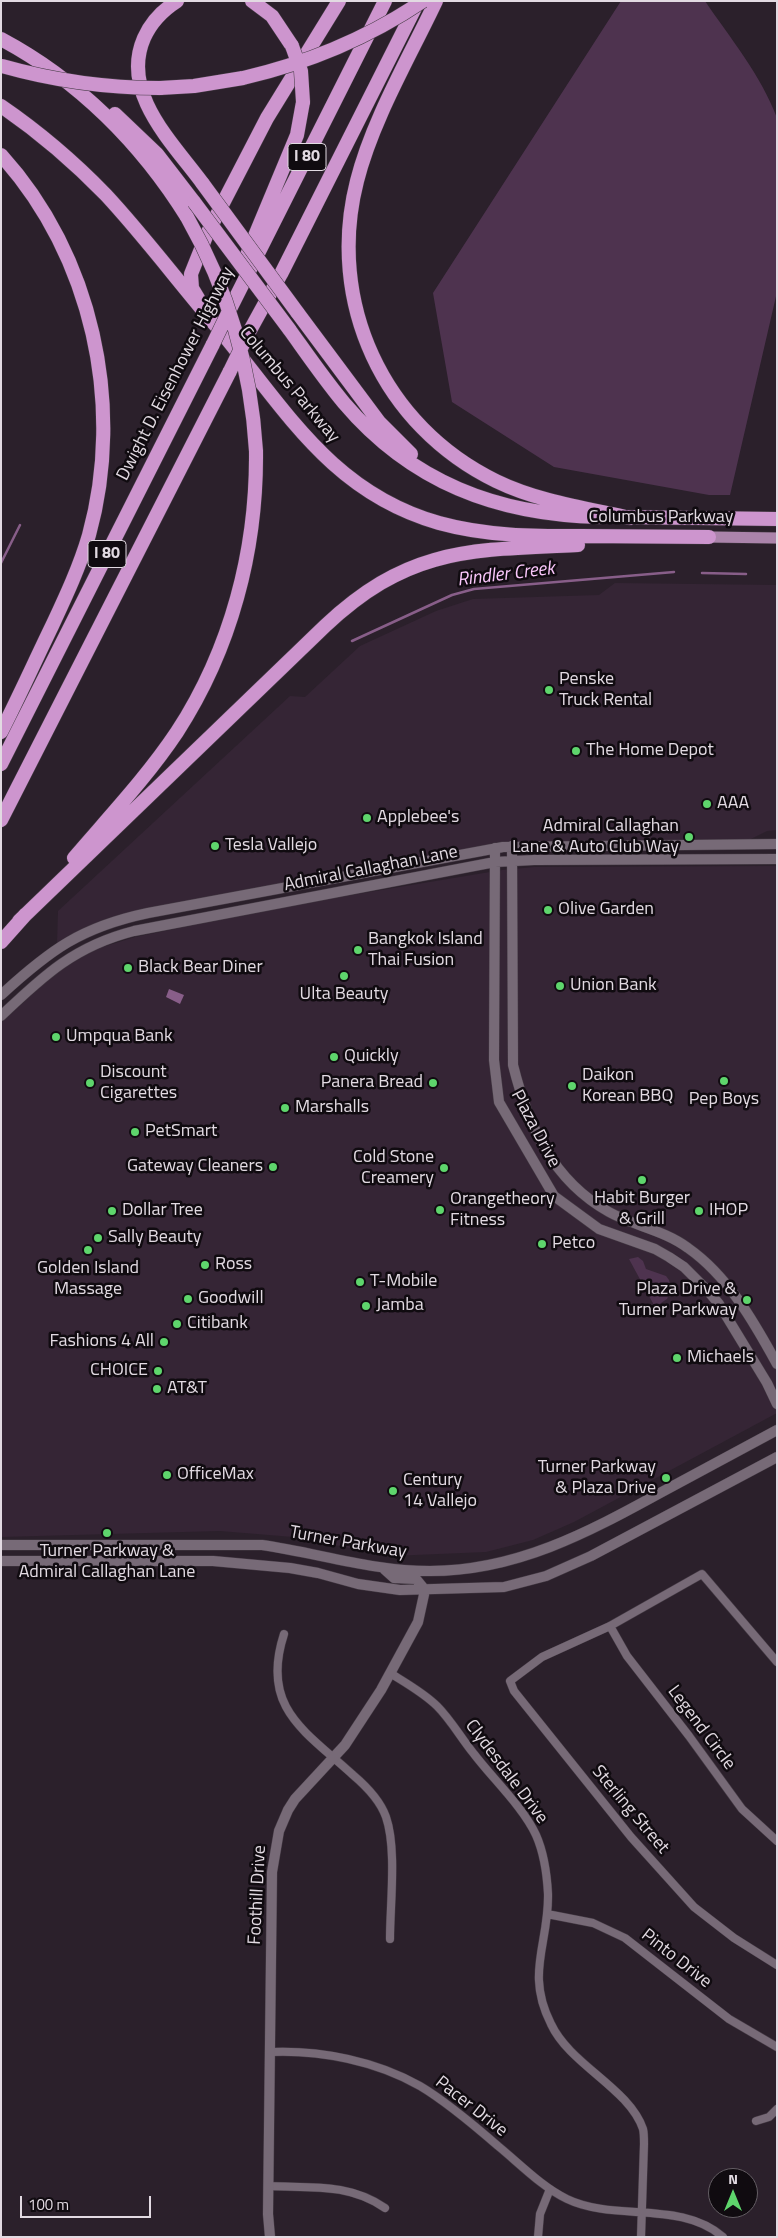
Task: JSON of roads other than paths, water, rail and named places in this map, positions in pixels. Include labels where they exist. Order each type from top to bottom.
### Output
[{"type":"highway","points":[[177,1],[160,15],[147,32],[138,59],[138,79],[144,99],[154,116],[297,312],[392,436],[414,457],[466,493]]},
{"type":"highway","points":[[228,313],[256,229],[297,135],[303,102],[300,71],[292,46],[272,16],[252,1]]},
{"type":"highway","points":[[218,328],[192,288],[190,279],[195,261],[258,135],[297,67],[339,1]]},
{"type":"highway","name":"Dwight D. Eisenhower Highway","points":[[1,764],[385,1]]},
{"type":"highway","name":"I 80","points":[[1,820],[248,334],[281,274],[418,1]]},
{"type":"highway","points":[[2,66],[49,79],[86,85],[160,88],[211,84],[242,78],[305,61],[342,47],[392,21],[424,1]]},
{"type":"highway","points":[[436,1],[373,134],[353,198],[348,230],[348,262],[354,303],[366,342],[384,379],[406,411],[437,442],[467,465],[496,481],[522,492],[630,518]]},
{"type":"highway","points":[[1,39],[36,59],[77,90],[121,131],[160,176],[187,217],[219,279],[238,336],[249,384],[256,451],[254,510],[245,568],[229,625],[206,681],[182,724],[155,762],[1,942]]},
{"type":"highway","name":"Columbus Parkway","points":[[36,59],[128,124],[157,154],[344,402],[380,440],[415,466],[466,493],[503,506],[543,513],[581,517],[777,520]]},
{"type":"highway","name":"Columbus Parkway","points":[[1,106],[43,137],[95,184],[134,227],[218,328],[296,426],[322,454],[352,480],[404,510],[440,523],[498,534],[709,537]]},
{"type":"highway","points":[[1,155],[38,201],[67,258],[81,293],[92,330],[98,365],[103,431],[97,500],[84,549],[60,609],[1,732]]},
{"type":"highway","points":[[19,922],[330,620],[382,582],[420,563],[448,555],[477,550],[690,537]]},
{"type":"main road","name":"Columbus Parkway","points":[[709,537],[777,538]]},
{"type":"street","name":"Admiral Callaghan Lane","points":[[1,995],[61,945],[84,932],[115,921],[512,846],[777,844]]},
{"type":"street","name":"Plaza Drive","points":[[512,846],[513,1065],[522,1100],[538,1139],[560,1172],[576,1190],[608,1212],[652,1228],[687,1247],[704,1262],[737,1298],[777,1364]]},
{"type":"street","name":"Plaza Drive","points":[[495,848],[494,1060],[499,1102],[554,1196],[599,1229],[669,1256],[708,1291],[719,1304],[767,1383],[777,1404]]},
{"type":"street","name":"Admiral Callaghan Lane","points":[[1,1016],[69,957],[90,946],[119,935],[495,862],[777,859]]},
{"type":"street","name":"Turner Parkway","points":[[1,1545],[262,1545],[301,1550],[384,1569],[457,1570],[488,1566],[543,1551],[608,1522],[777,1430]]},
{"type":"street","name":"Turner Parkway","points":[[1,1561],[213,1561],[290,1568],[318,1573],[358,1584],[400,1590],[504,1587],[546,1576],[626,1538],[777,1457]]},
{"type":"street","points":[[384,1569],[394,1578],[416,1579],[425,1590]]},
{"type":"street","points":[[610,1626],[702,1574],[777,1662]]},
{"type":"street","name":"Foothill Drive","points":[[270,2237],[272,1872],[275,1846],[279,1831],[292,1804],[345,1745],[390,1673],[418,1622],[425,1590]]},
{"type":"street","name":"Sterling Street","points":[[610,1626],[542,1657],[510,1680],[514,1692],[631,1837],[694,1907],[734,1938],[777,1965]]},
{"type":"street","name":"Legend Circle","points":[[610,1626],[627,1656],[742,1809],[777,1841]]},
{"type":"street","points":[[284,1634],[278,1652],[277,1676],[282,1702],[299,1727],[364,1785],[378,1802],[386,1816],[391,1849],[390,1939]]},
{"type":"street","name":"Clydesdale Drive","points":[[390,1673],[437,1706],[519,1809],[536,1834],[547,1878],[547,1914],[538,1970],[545,2012],[563,2044],[628,2104],[643,2129],[641,2237]]},
{"type":"street","name":"Pinto Drive","points":[[547,1914],[592,1923],[625,1938],[670,1975],[729,2019],[777,2047]]},
{"type":"street","name":"Pacer Drive","points":[[271,2052],[304,2053],[373,2065],[422,2087],[486,2135],[550,2189],[568,2199],[598,2210],[665,2215],[692,2220],[708,2227],[723,2237]]},
{"type":"street","points":[[756,2121],[769,2117],[777,2109]]},
{"type":"street","points":[[269,2186],[341,2189],[366,2196],[385,2208]]},
{"type":"street","points":[[538,2237],[540,2214],[550,2189]]},
{"type":"waterway","points":[[1,563],[20,525]]},
{"type":"waterway","name":"Rindler Creek","points":[[352,641],[452,595],[474,589],[674,572]]},
{"type":"waterway","name":"Rindler Creek","points":[[702,573],[746,574]]},
{"type":"place","name":"Penske Truck Rental","points":[[549,690]]},
{"type":"place","name":"The Home Depot","points":[[576,751]]},
{"type":"place","name":"AAA","points":[[707,804]]},
{"type":"place","name":"Applebee's","points":[[367,818]]},
{"type":"place","name":"Admiral Callaghan Lane & Auto Club Way","points":[[689,837]]},
{"type":"place","name":"Tesla Vallejo","points":[[215,846]]},
{"type":"place","name":"Olive Garden","points":[[548,910]]},
{"type":"place","name":"Bangkok Island Thai Fusion","points":[[358,950]]},
{"type":"place","name":"Black Bear Diner","points":[[128,968]]},
{"type":"place","name":"Ulta Beauty","points":[[344,976]]},
{"type":"place","name":"Union Bank","points":[[560,986]]},
{"type":"place","name":"Umpqua Bank","points":[[56,1037]]},
{"type":"place","name":"Quickly","points":[[334,1057]]},
{"type":"place","name":"Pep Boys","points":[[724,1081]]},
{"type":"place","name":"Discount Cigarettes","points":[[90,1083]]},
{"type":"place","name":"Panera Bread","points":[[433,1083]]},
{"type":"place","name":"Daikon Korean BBQ","points":[[572,1086]]},
{"type":"place","name":"Marshalls","points":[[285,1108]]},
{"type":"place","name":"PetSmart","points":[[135,1132]]},
{"type":"place","name":"Gateway Cleaners","points":[[273,1167]]},
{"type":"place","name":"Cold Stone Creamery","points":[[444,1168]]},
{"type":"place","name":"Habit Burger & Grill","points":[[642,1180]]},
{"type":"place","name":"Orangetheory Fitness","points":[[440,1210]]},
{"type":"place","name":"Dollar Tree","points":[[112,1211]]},
{"type":"place","name":"IHOP","points":[[699,1211]]},
{"type":"place","name":"Sally Beauty","points":[[98,1238]]},
{"type":"place","name":"Petco","points":[[542,1244]]},
{"type":"place","name":"Golden Island Massage","points":[[88,1250]]},
{"type":"place","name":"Ross","points":[[205,1265]]},
{"type":"place","name":"T-Mobile","points":[[360,1282]]},
{"type":"place","name":"Goodwill","points":[[188,1299]]},
{"type":"place","name":"Plaza Drive & Turner Parkway","points":[[747,1300]]},
{"type":"place","name":"Jamba","points":[[366,1306]]},
{"type":"place","name":"Citibank","points":[[177,1324]]},
{"type":"place","name":"Fashions 4 All","points":[[164,1342]]},
{"type":"place","name":"Michaels","points":[[677,1358]]},
{"type":"place","name":"CHOICE","points":[[158,1371]]},
{"type":"place","name":"AT&T","points":[[157,1389]]},
{"type":"place","name":"OfficeMax","points":[[167,1475]]},
{"type":"place","name":"Turner Parkway & Plaza Drive","points":[[666,1478]]},
{"type":"place","name":"Century 14 Vallejo","points":[[393,1491]]},
{"type":"place","name":"Turner Parkway & Admiral Callaghan Lane","points":[[107,1533]]}]
